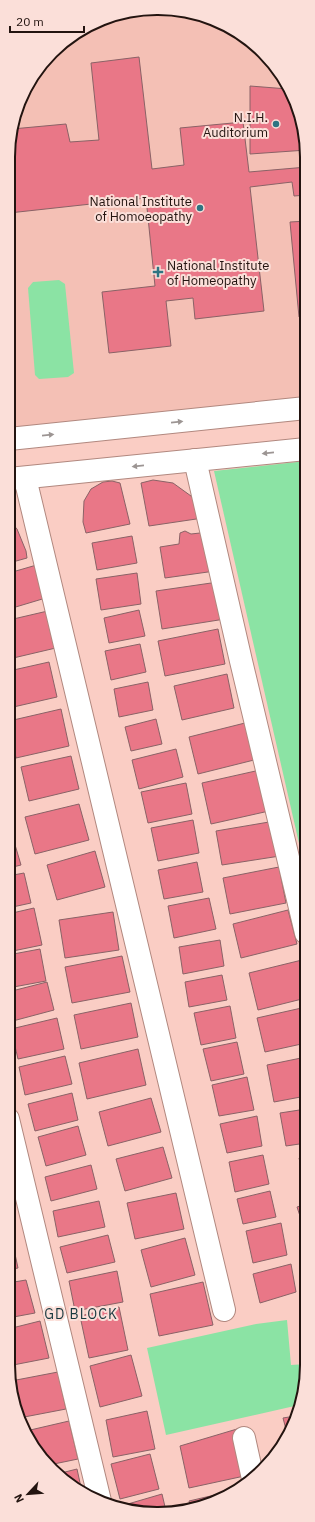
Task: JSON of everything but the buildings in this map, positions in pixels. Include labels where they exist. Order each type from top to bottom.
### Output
[{"type":"street","points":[[15,438],[300,409]]},
{"type":"street","points":[[224,1310],[17,479],[300,450]]},
{"type":"street","points":[[196,460],[243,669],[300,908]]},
{"type":"street","points":[[15,1149],[98,1494]]},
{"type":"street","points":[[244,1438],[251,1472]]},
{"type":"shaded area","name":"National Institute of Homeopathy","points":[[167,15],[194,20],[221,30],[244,44],[265,64],[281,86],[295,121],[300,148],[300,398],[15,429],[16,139],[26,103],[39,78],[64,50],[86,34],[103,26],[139,16]]},
{"type":"green space","points":[[59,280],[65,284],[74,373],[68,377],[39,379],[35,375],[28,288],[33,282]]},
{"type":"green space","points":[[300,462],[300,848],[214,471]]},
{"type":"green space","points":[[287,1320],[291,1365],[300,1364],[299,1383],[293,1406],[166,1435],[147,1348],[256,1324]]},
{"type":"place","name":"N.I.H. Auditorium","points":[[276,124]]},
{"type":"place","name":"National Institute of Homoeopathy","points":[[200,208]]},
{"type":"place","name":"National Institute of Homeopathy","points":[[158,272]]},
{"type":"district","name":"GD BLOCK","points":[[81,1314]]}]
